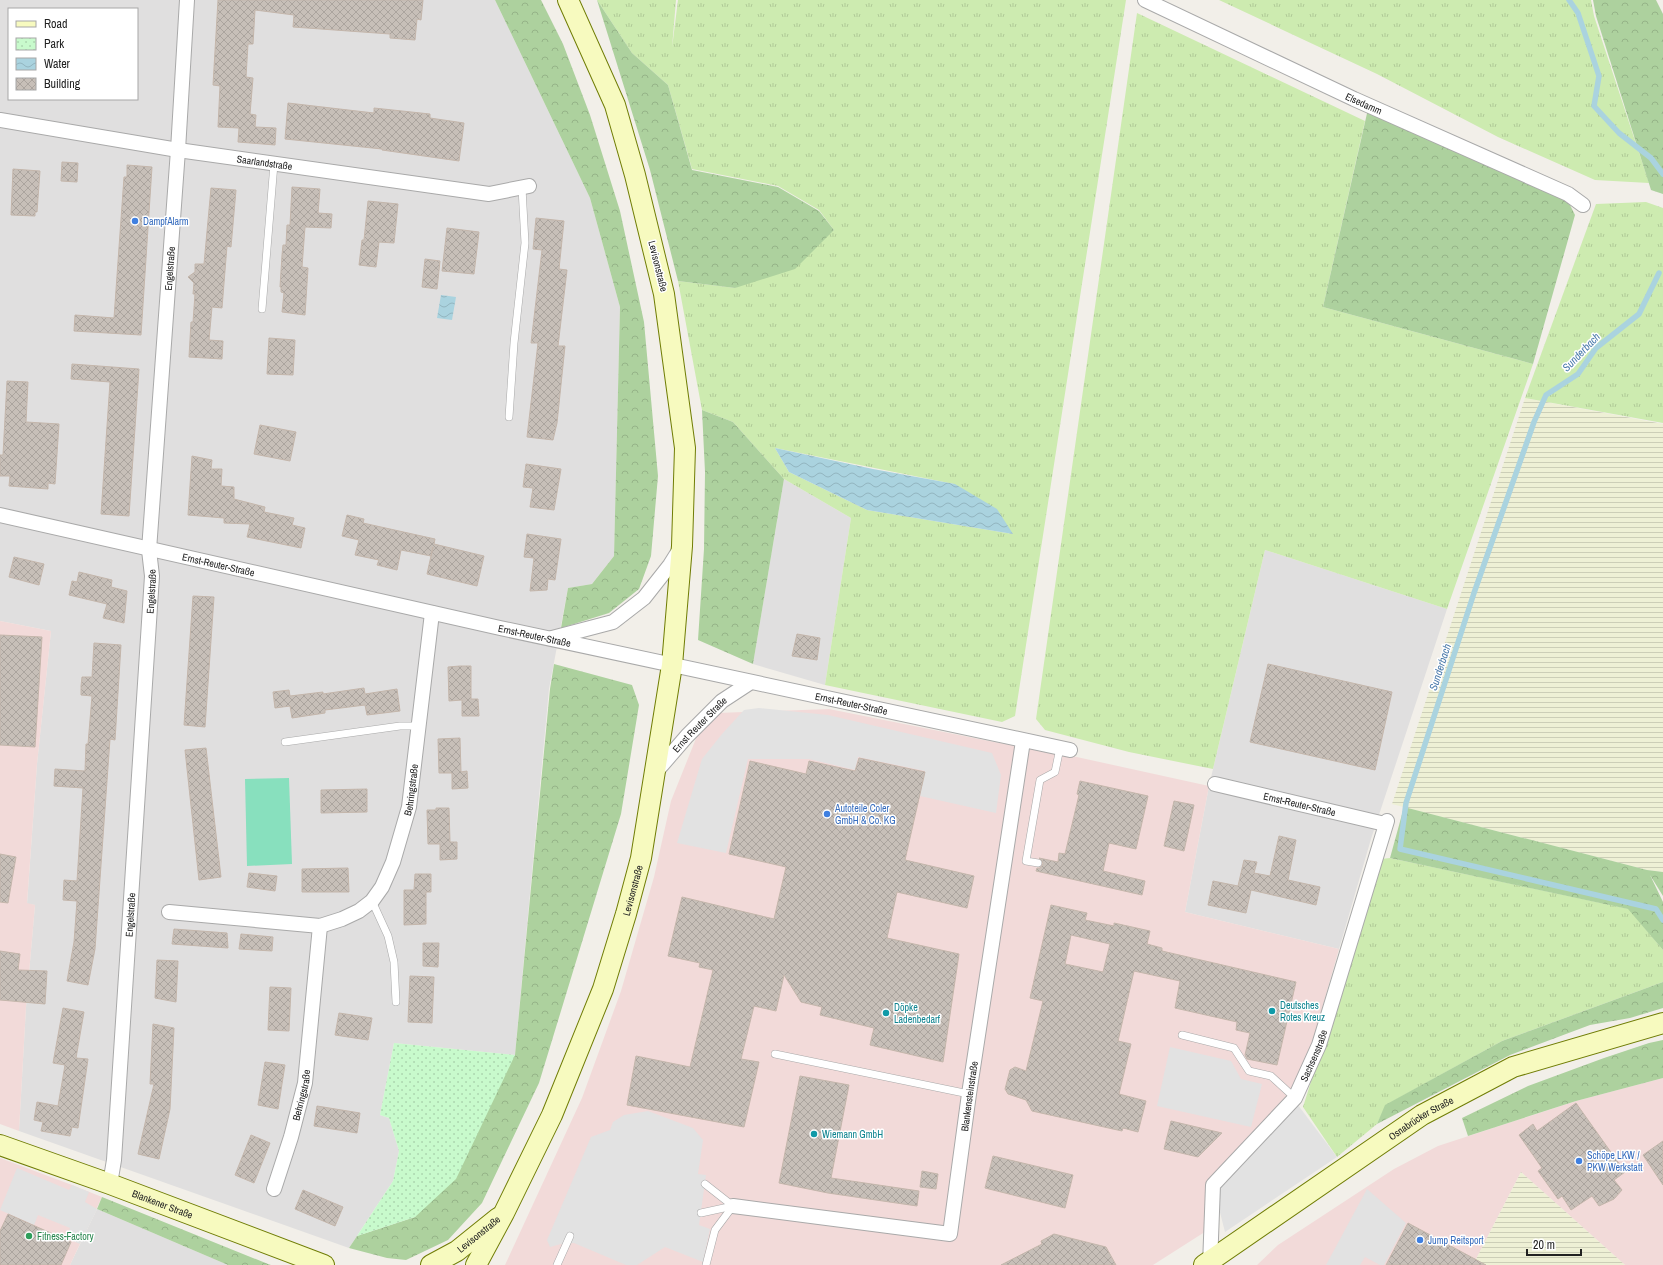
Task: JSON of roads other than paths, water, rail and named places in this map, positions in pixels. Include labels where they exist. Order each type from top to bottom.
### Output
[{"type":"main road","name":"Levisonstraße","points":[[476,1265],[504,1213],[552,1114],[603,989],[641,858],[672,665],[682,546],[685,448],[664,294],[635,175],[615,105],[568,0]]},
{"type":"main road","name":"Osnabrücker Straße","points":[[1208,1264],[1422,1115],[1513,1067],[1663,1023]]},
{"type":"main road","name":"Blankener Straße","points":[[0,1145],[110,1184],[324,1265]]},
{"type":"main road","name":"Levisonstraße","points":[[431,1265],[457,1252],[504,1213]]},
{"type":"street","name":"Engelstraße","points":[[110,1184],[114,1160],[152,576],[150,550],[187,0]]},
{"type":"street","name":"Elsedamm","points":[[1145,0],[1354,99],[1568,194],[1583,205]]},
{"type":"street","name":"Saarlandstraße","points":[[0,120],[178,150],[489,194],[526,187]]},
{"type":"street","name":"Ernst-Reuter-Straße","points":[[0,515],[432,613],[1065,749]]},
{"type":"street","points":[[550,638],[613,622],[644,598],[670,565],[682,546]]},
{"type":"street","name":"Behringstraße","points":[[169,912],[320,926],[342,919],[359,911],[372,901],[382,887],[393,862],[409,807],[432,613]]},
{"type":"street","name":"Ernst Reuter Straße","points":[[655,774],[687,736],[722,701],[751,682]]},
{"type":"street","name":"Blankensteinstraße","points":[[733,1206],[950,1234],[968,1094],[1023,741]]},
{"type":"street","name":"Ernst-Reuter-Straße","points":[[1215,784],[1386,822]]},
{"type":"street","name":"Sachsenstraße","points":[[1208,1264],[1213,1185],[1295,1098],[1319,1045],[1386,822]]},
{"type":"street","name":"Behringstraße","points":[[274,1189],[291,1137],[305,1083],[320,926]]},
{"type":"lane","points":[[262,309],[274,164]]},
{"type":"lane","points":[[508,417],[514,343],[525,243],[526,187]]},
{"type":"lane","points":[[285,742],[400,726],[419,726]]},
{"type":"lane","points":[[1038,863],[1026,860],[1040,780],[1055,772],[1065,749]]},
{"type":"lane","points":[[372,901],[388,936],[392,955],[396,1002]]},
{"type":"lane","points":[[1182,1035],[1234,1048],[1249,1071],[1271,1076],[1295,1098]]},
{"type":"lane","points":[[776,1054],[968,1094]]},
{"type":"lane","points":[[705,1184],[733,1206]]},
{"type":"lane","points":[[701,1213],[733,1206]]},
{"type":"lane","points":[[706,1265],[715,1230],[733,1206]]},
{"type":"lane","points":[[557,1265],[570,1236]]},
{"type":"water","points":[[441,295],[456,297],[452,320],[437,318]]},
{"type":"water","points":[[775,448],[873,469],[955,484],[997,509],[1013,534],[867,510],[789,472]]},
{"type":"waterway","name":"Sunderbach","points":[[1569,0],[1578,13],[1599,76],[1594,106],[1619,133],[1651,158],[1663,174]]},
{"type":"waterway","name":"Sunderbach","points":[[1659,273],[1639,314],[1596,348],[1578,374],[1546,395],[1534,422],[1474,593],[1406,803],[1400,849],[1656,909],[1663,920]]},
{"type":"place","name":"DampfAlarm","points":[[135,221]]},
{"type":"place","name":"Autoteile Coler GmbH & Co. KG","points":[[827,814]]},
{"type":"place","name":"Deutsches Rotes Kreuz","points":[[1272,1011]]},
{"type":"place","name":"Döpke Ladenbedarf","points":[[886,1013]]},
{"type":"place","name":"Wiemann GmbH","points":[[814,1134]]},
{"type":"place","name":"Schöpe LKW / PKW Werkstatt","points":[[1579,1161]]},
{"type":"place","name":"Fitness-Factory","points":[[29,1236]]},
{"type":"place","name":"Jump Reitsport","points":[[1420,1240]]}]
